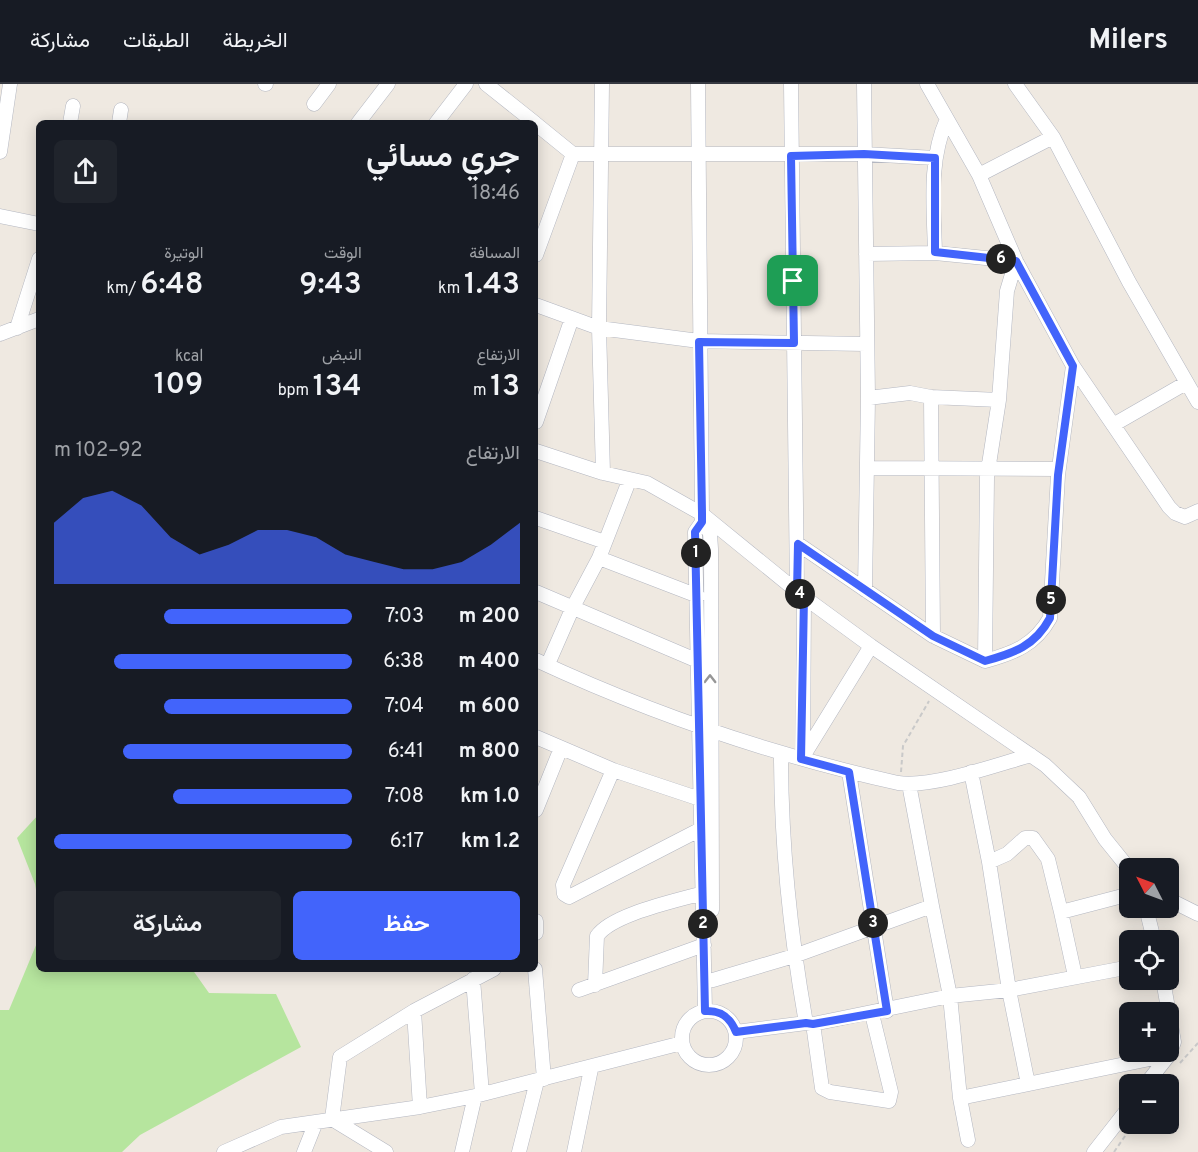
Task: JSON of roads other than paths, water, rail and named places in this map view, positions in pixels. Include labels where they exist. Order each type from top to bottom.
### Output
[{"type":"street","points":[[0,152],[10,84]]},
{"type":"street","points":[[314,104],[329,84]]},
{"type":"street","points":[[360,120],[388,84]]},
{"type":"street","points":[[438,120],[466,84]]},
{"type":"street","points":[[486,84],[531,120]]},
{"type":"street","points":[[602,84],[599,328],[603,473]]},
{"type":"street","points":[[698,84],[702,518],[710,533],[711,549],[705,730],[700,799],[713,980],[710,1010]]},
{"type":"street","points":[[791,84],[802,758]]},
{"type":"street","points":[[864,84],[868,398],[865,590]]},
{"type":"street","points":[[927,84],[980,175],[1016,261],[1073,366],[1175,513],[1185,517],[1198,511]]},
{"type":"street","points":[[1015,84],[1053,137],[1186,384],[1198,402]]},
{"type":"street","points":[[71,120],[73,106]]},
{"type":"street","points":[[935,252],[935,158],[940,135],[947,120]]},
{"type":"street","points":[[538,125],[573,154],[791,156],[864,154],[935,158]]},
{"type":"street","points":[[980,175],[1053,137]]},
{"type":"street","points":[[538,250],[573,154]]},
{"type":"street","points":[[0,216],[36,223]]},
{"type":"street","points":[[866,254],[935,252],[1016,261]]},
{"type":"street","points":[[985,661],[988,469],[999,400],[1007,291],[1016,261]]},
{"type":"street","points":[[17,328],[36,273]]},
{"type":"street","points":[[538,306],[599,328],[699,342],[866,344]]},
{"type":"street","points":[[538,416],[573,318]]},
{"type":"street","points":[[0,334],[36,320]]},
{"type":"street","points":[[798,544],[933,636],[985,661],[1027,646],[1038,637],[1050,618],[1058,469],[1073,366]]},
{"type":"street","points":[[1113,425],[1186,384]]},
{"type":"street","points":[[868,398],[910,393],[931,397],[999,400]]},
{"type":"street","points":[[931,397],[933,636]]},
{"type":"street","points":[[538,452],[603,473],[647,483],[702,518],[870,646],[1031,755],[1079,797],[1105,839],[1120,858]]},
{"type":"street","points":[[867,468],[1058,469]]},
{"type":"street","points":[[629,480],[599,558],[540,664],[705,730],[849,772],[903,784],[971,772],[1031,755]]},
{"type":"street","points":[[702,518],[695,532],[698,661],[705,730],[707,893],[704,945],[710,1010]]},
{"type":"street","points":[[538,519],[605,542]]},
{"type":"street","points":[[599,558],[698,596]]},
{"type":"street","points":[[538,593],[698,661]]},
{"type":"street","points":[[802,758],[870,646]]},
{"type":"street","points":[[538,739],[612,771],[700,799]]},
{"type":"street","points":[[538,805],[561,748]]},
{"type":"street","points":[[781,753],[781,817],[794,956],[822,1088],[830,1092],[889,1101],[890,1086],[872,1014]]},
{"type":"street","points":[[612,771],[563,885],[562,891],[566,896],[701,829]]},
{"type":"street","points":[[849,772],[887,1011]]},
{"type":"street","points":[[971,772],[1028,1084]]},
{"type":"street","points":[[903,784],[932,906],[950,996],[960,1098],[969,1140]]},
{"type":"street","points":[[989,862],[1006,854],[1025,838],[1033,838],[1048,860],[1076,976]]},
{"type":"street","points":[[595,985],[597,936],[601,930],[636,914],[707,893]]},
{"type":"street","points":[[1061,912],[1119,897]]},
{"type":"street","points":[[1179,904],[1198,914]]},
{"type":"street","points":[[713,980],[794,956],[932,906]]},
{"type":"street","points":[[579,990],[704,945]]},
{"type":"street","points":[[736,1032],[872,1014],[950,996],[1009,990],[1119,969]]},
{"type":"street","points":[[332,1119],[339,1057],[414,1011],[488,972]]},
{"type":"street","points":[[519,1152],[540,1080],[535,972]]},
{"type":"street","points":[[462,1152],[478,1095],[474,979]]},
{"type":"street","points":[[710,1010],[724,1014],[732,1022],[736,1032],[736,1043],[732,1053],[724,1061],[714,1065],[694,1061],[686,1053],[682,1043],[686,1023],[693,1015],[710,1010]]},
{"type":"street","points":[[414,1011],[420,1107]]},
{"type":"street","points":[[224,1152],[281,1127],[420,1107],[478,1095],[591,1069],[682,1043]]},
{"type":"street","points":[[960,1098],[1135,1062]]},
{"type":"street","points":[[1154,1074],[1163,1062]]},
{"type":"street","points":[[574,1152],[591,1069]]},
{"type":"street","points":[[332,1119],[386,1152]]},
{"type":"street","points":[[1094,1152],[1119,1120]]},
{"type":"street","points":[[304,1152],[316,1122]]}]
